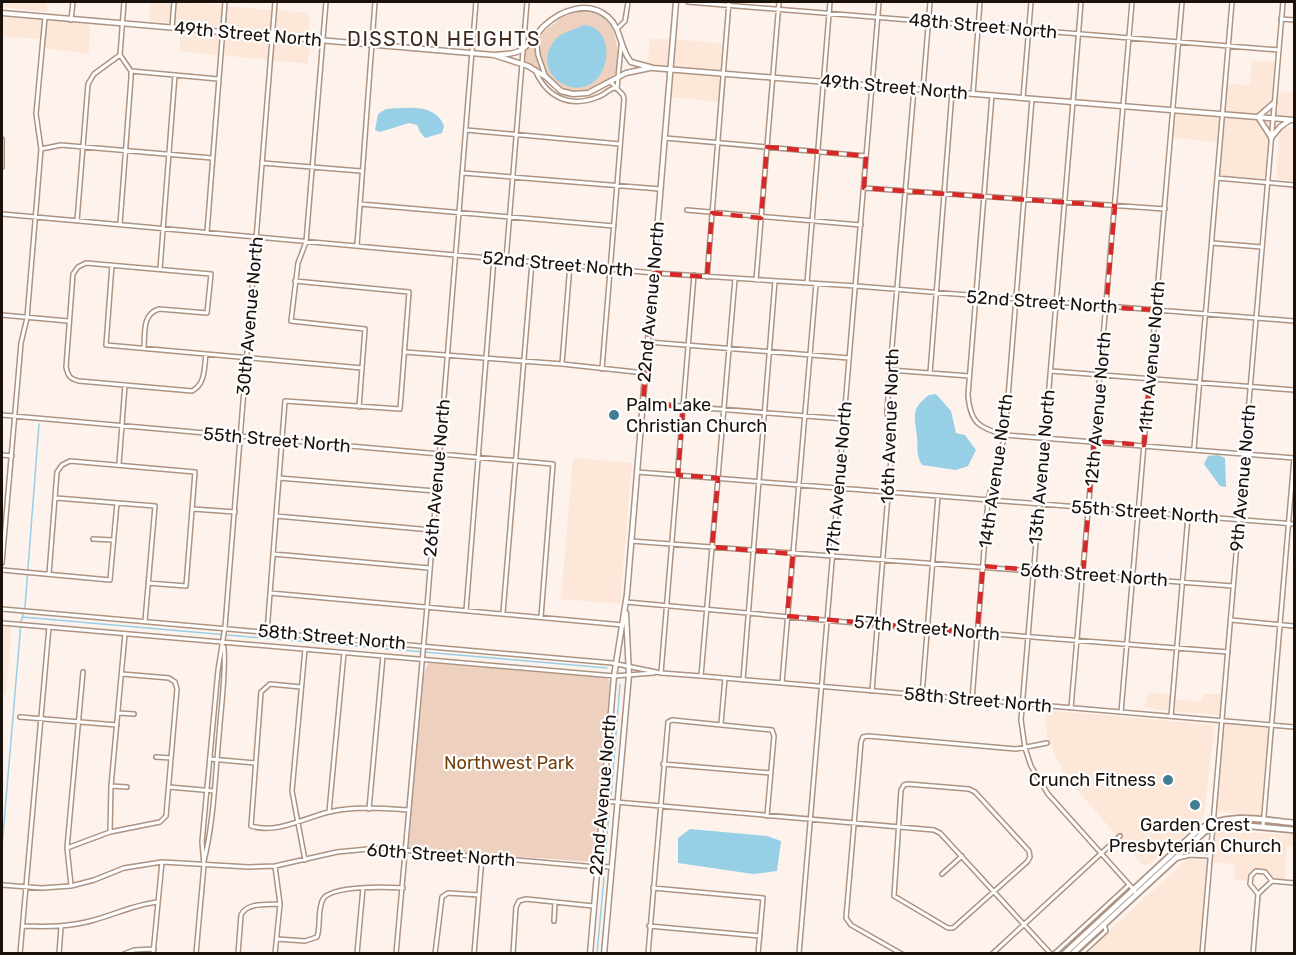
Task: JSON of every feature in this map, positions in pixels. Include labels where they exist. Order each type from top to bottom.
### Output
[{"type":"main road","name":"22nd Avenue North","points":[[590,954],[614,676],[626,602],[676,2]]},
{"type":"main road","name":"49th Street North","points":[[494,56],[518,52],[552,19],[568,10],[578,8]]},
{"type":"main road","points":[[578,8],[592,9],[608,16],[617,29]]},
{"type":"main road","name":"49th Street North","points":[[2,14],[472,53],[522,63],[546,77]]},
{"type":"main road","name":"49th Street North","points":[[617,29],[623,51],[631,62],[653,68],[1292,120]]},
{"type":"main road","points":[[546,77],[561,91],[573,94],[588,93],[626,73],[653,68]]},
{"type":"main road","points":[[1274,103],[1258,117],[1271,138],[1280,127],[1292,120]]},
{"type":"main road","name":"22nd Avenue North","points":[[604,954],[629,675],[626,602]]},
{"type":"main road","points":[[1072,954],[1198,830],[1228,818],[1294,823]]},
{"type":"main road","points":[[1064,954],[1213,824],[1294,830]]},
{"type":"street","points":[[71,20],[73,2]]},
{"type":"street","points":[[120,225],[131,71],[120,55],[124,2]]},
{"type":"street","points":[[172,28],[174,2]]},
{"type":"street","points":[[207,232],[225,2]]},
{"type":"street","name":"30th Avenue North","points":[[224,641],[275,2]]},
{"type":"street","points":[[326,2],[306,242],[298,263],[291,321],[365,329],[359,407]]},
{"type":"street","points":[[357,246],[375,2]]},
{"type":"street","name":"26th Avenue North","points":[[396,954],[440,454],[454,255],[463,173],[476,2]]},
{"type":"street","points":[[506,260],[527,2]]},
{"type":"street","points":[[578,2],[578,8]]},
{"type":"street","points":[[617,29],[625,21],[628,2]]},
{"type":"street","name":"48th Street North","points":[[688,2],[729,3],[928,22],[1279,50]]},
{"type":"street","points":[[756,280],[779,2]]},
{"type":"street","points":[[807,283],[830,2]]},
{"type":"street","name":"17th Avenue North","points":[[799,954],[879,2]]},
{"type":"street","points":[[923,90],[930,2]]},
{"type":"street","points":[[973,94],[980,2]]},
{"type":"street","points":[[1023,98],[1030,2]]},
{"type":"street","name":"13th Avenue North","points":[[1082,2],[1022,720],[1025,748],[1031,766],[1048,794],[1135,892]]},
{"type":"street","name":"12th Avenue North","points":[[1071,708],[1132,2]]},
{"type":"street","name":"11th Avenue North","points":[[1121,712],[1182,2]]},
{"type":"street","points":[[1194,449],[1232,2]]},
{"type":"street","name":"9th Avenue North","points":[[1202,954],[1283,2]]},
{"type":"street","points":[[706,277],[729,3]]},
{"type":"street","points":[[2,563],[21,343],[27,318],[41,149],[36,114],[45,17]]},
{"type":"street","points":[[1281,19],[1294,20]]},
{"type":"street","points":[[536,37],[538,55],[546,77]]},
{"type":"street","points":[[617,88],[621,43]]},
{"type":"street","points":[[77,221],[88,84],[94,74],[120,55]]},
{"type":"street","points":[[535,70],[547,90],[565,101],[588,101],[603,96],[609,89],[617,88]]},
{"type":"street","points":[[131,71],[218,79]]},
{"type":"street","points":[[160,269],[175,75]]},
{"type":"street","points":[[602,369],[624,97],[610,81]]},
{"type":"street","name":"16th Avenue North","points":[[872,691],[889,492],[891,446],[887,412],[914,89]]},
{"type":"street","points":[[930,373],[952,92]]},
{"type":"street","points":[[992,95],[969,376],[969,407],[974,420],[989,431],[1005,435],[1294,458],[1263,827]]},
{"type":"street","name":"14th Avenue North","points":[[972,700],[988,500],[1005,435],[1032,99]]},
{"type":"street","points":[[466,130],[620,144]]},
{"type":"street","points":[[665,138],[867,156]]},
{"type":"street","points":[[2,139],[2,167]]},
{"type":"street","points":[[41,149],[61,145],[212,158]]},
{"type":"street","points":[[262,163],[361,171]]},
{"type":"street","points":[[463,173],[660,189]]},
{"type":"street","points":[[1217,178],[1294,185]]},
{"type":"street","points":[[864,188],[1165,209]]},
{"type":"street","points":[[360,204],[614,226]]},
{"type":"street","points":[[687,210],[861,225]]},
{"type":"street","name":"52nd Street North","points":[[2,214],[654,273],[856,286],[1294,321]]},
{"type":"street","points":[[1212,243],[1262,247]]},
{"type":"street","points":[[466,611],[494,258]]},
{"type":"street","points":[[144,348],[148,315],[153,311],[159,309],[207,313],[211,274],[86,262],[78,267],[73,274],[66,367],[71,379],[192,391],[203,379],[206,354]]},
{"type":"street","points":[[503,614],[532,262]]},
{"type":"street","points":[[562,364],[570,264]]},
{"type":"street","points":[[112,265],[106,345],[362,368]]},
{"type":"street","points":[[661,673],[694,275]]},
{"type":"street","points":[[701,676],[735,279]]},
{"type":"street","points":[[267,632],[285,401],[400,409],[405,352],[409,292],[295,281]]},
{"type":"street","points":[[743,680],[775,281]]},
{"type":"street","points":[[782,683],[816,284]]},
{"type":"street","points":[[2,315],[69,321]]},
{"type":"street","points":[[648,342],[849,358]]},
{"type":"street","points":[[405,352],[524,360],[645,373]]},
{"type":"street","points":[[890,370],[969,376]]},
{"type":"street","points":[[1051,370],[1294,390]]},
{"type":"street","points":[[119,464],[125,385]]},
{"type":"street","points":[[643,404],[844,419]]},
{"type":"street","name":"55th Street North","points":[[2,415],[553,464],[541,617]]},
{"type":"street","points":[[2,455],[12,456]]},
{"type":"street","points":[[49,574],[57,472],[62,465],[70,461],[195,472],[186,586],[148,583]]},
{"type":"street","name":"55th Street North","points":[[637,472],[1294,524]]},
{"type":"street","points":[[279,478],[435,491]]},
{"type":"street","points":[[922,695],[938,496]]},
{"type":"street","points":[[55,498],[155,506],[145,621]]},
{"type":"street","points":[[2,570],[110,580],[117,502]]},
{"type":"street","points":[[193,509],[235,512]]},
{"type":"street","points":[[276,516],[432,530]]},
{"type":"street","points":[[1171,717],[1188,516]]},
{"type":"street","points":[[93,539],[113,540]]},
{"type":"street","name":"56th Street North","points":[[631,541],[793,554],[884,558],[1233,586]]},
{"type":"street","points":[[273,554],[429,568]]},
{"type":"street","points":[[270,593],[623,625]]},
{"type":"street","name":"57th Street North","points":[[626,602],[878,625],[1228,652]]},
{"type":"street","name":"58th Street North","points":[[2,609],[616,663],[661,673],[1294,727]]},
{"type":"street","points":[[1230,620],[1294,626]]},
{"type":"street","name":"58th Street North","points":[[2,623],[614,676],[661,673]]},
{"type":"street","points":[[20,954],[49,627]]},
{"type":"street","points":[[110,832],[111,786],[125,634]]},
{"type":"street","points":[[204,865],[202,842],[218,670],[224,641]]},
{"type":"street","points":[[196,954],[217,760],[224,641]]},
{"type":"street","points":[[304,649],[292,791],[305,860]]},
{"type":"street","points":[[329,812],[344,653]]},
{"type":"street","points":[[369,809],[382,656]]},
{"type":"street","points":[[71,886],[67,848],[83,672]]},
{"type":"street","points":[[67,848],[110,832],[160,822],[166,816],[177,689],[175,682],[169,678],[122,674]]},
{"type":"street","points":[[721,725],[725,678]]},
{"type":"street","points":[[301,687],[270,684],[261,692],[251,826],[259,828],[297,822],[329,812],[369,809],[409,810]]},
{"type":"street","points":[[118,713],[134,714]]},
{"type":"street","points":[[20,717],[117,725]]},
{"type":"street","points":[[648,954],[668,722],[672,720],[772,730],[774,736],[767,816]]},
{"type":"street","points":[[902,954],[848,922],[846,918],[863,737],[1016,749],[1047,743]]},
{"type":"street","points":[[156,757],[171,758]]},
{"type":"street","points":[[210,759],[255,763]]},
{"type":"street","points":[[663,764],[771,773]]},
{"type":"street","points":[[908,783],[969,789],[975,792],[1029,851],[1030,857],[1027,862],[994,892],[953,928],[948,928],[896,899],[893,892],[901,790],[904,785],[908,783]]},
{"type":"street","points":[[111,786],[128,787]]},
{"type":"street","points":[[169,787],[214,791]]},
{"type":"street","points":[[603,801],[934,830],[940,833],[1053,954],[1129,885]]},
{"type":"street","points":[[992,954],[1120,836]]},
{"type":"street","name":"60th Street North","points":[[3,886],[42,888],[71,886],[124,868],[162,862],[275,866],[351,850],[379,848],[611,867]]},
{"type":"street","points":[[1174,859],[1190,855],[1210,856]]},
{"type":"street","points":[[942,874],[962,856]]},
{"type":"street","points":[[474,954],[483,857]]},
{"type":"street","points":[[124,954],[134,950],[154,951],[162,862]]},
{"type":"street","points":[[275,866],[280,904],[275,954]]},
{"type":"street","points":[[1258,894],[1250,884],[1253,873],[1265,872],[1272,881],[1294,884]]},
{"type":"street","points":[[1253,954],[1258,894],[1272,881]]},
{"type":"street","points":[[277,939],[305,941],[317,937],[322,902],[332,893],[363,888],[403,888]]},
{"type":"street","points":[[357,954],[363,888]]},
{"type":"street","points":[[652,888],[763,898],[758,954]]},
{"type":"street","points":[[435,954],[442,897],[452,893],[479,895]]},
{"type":"street","points":[[513,954],[516,907],[519,901],[526,899],[593,906]]},
{"type":"street","points":[[22,926],[61,927],[102,918],[135,906],[158,902]]},
{"type":"street","points":[[554,921],[555,902]]},
{"type":"street","points":[[238,954],[243,910],[249,906],[280,904]]},
{"type":"street","points":[[1081,954],[1106,931],[1104,924]]},
{"type":"street","points":[[59,954],[61,927]]},
{"type":"street","points":[[649,927],[760,936]]},
{"type":"highlighted area","points":[[767,147],[866,156],[864,188],[1115,206],[1106,307],[1156,310],[1150,379],[1144,445],[1094,441],[1083,574],[983,566],[977,633],[787,616],[793,554],[712,547],[718,478],[678,475],[683,407],[643,403],[654,273],[707,277],[712,213],[761,218]]},
{"type":"shaded area","points":[[2,2],[47,2],[47,12],[2,7]]},
{"type":"shaded area","points":[[151,2],[172,2],[170,23],[149,21]]},
{"type":"shaded area","points":[[176,2],[223,5],[221,27],[174,24]]},
{"type":"shaded area","points":[[226,6],[272,10],[271,32],[225,28]]},
{"type":"shaded area","points":[[276,10],[309,13],[310,35],[275,32]]},
{"type":"shaded area","points":[[2,17],[42,20],[41,39],[2,37]]},
{"type":"shaded area","points":[[46,20],[90,24],[89,54],[44,48]]},
{"type":"shaded area","points":[[181,31],[220,35],[218,55],[179,51]]},
{"type":"shaded area","points":[[224,35],[270,39],[268,60],[222,55]]},
{"type":"shaded area","points":[[274,39],[311,43],[307,64],[272,60]]},
{"type":"shaded area","points":[[650,39],[672,39],[669,67],[647,65]]},
{"type":"shaded area","points":[[675,39],[724,44],[722,72],[673,68]]},
{"type":"shaded area","points":[[1252,61],[1276,62],[1271,116],[1225,112],[1227,84],[1250,85]]},
{"type":"shaded area","points":[[673,71],[721,75],[719,102],[671,97]]},
{"type":"shaded area","points":[[1277,91],[1294,92],[1294,118],[1275,117]]},
{"type":"shaded area","points":[[1174,112],[1221,116],[1218,142],[1174,138]]},
{"type":"shaded area","points":[[1224,116],[1271,120],[1266,181],[1219,177]]},
{"type":"shaded area","points":[[1280,127],[1294,129],[1294,181],[1276,179]]},
{"type":"shaded area","points":[[573,458],[632,463],[620,604],[561,599]]},
{"type":"shaded area","points":[[2,627],[11,627],[6,695],[2,694]]},
{"type":"shaded area","points":[[1148,692],[1170,694],[1170,711],[1144,708]]},
{"type":"shaded area","points":[[1204,694],[1221,694],[1219,715],[1174,711],[1174,700],[1202,701]]},
{"type":"shaded area","points":[[1045,710],[1215,725],[1204,816],[1200,823],[1145,867],[1120,839],[1122,836],[1120,834],[1117,836],[1065,776],[1047,737]]},
{"type":"shaded area","points":[[1224,723],[1270,728],[1263,815],[1216,812]]},
{"type":"shaded area","points":[[1214,830],[1294,835],[1294,847],[1287,846],[1285,881],[1273,880],[1267,871],[1256,870],[1249,875],[1248,881],[1234,880],[1235,864],[1212,862]]},
{"type":"shaded area","points":[[1190,856],[1208,858],[1200,953],[1084,954]]},
{"type":"green space","points":[[578,12],[601,17],[613,30],[617,50],[617,73],[588,90],[572,92],[556,85],[525,62],[526,50],[547,29],[563,17]]},
{"type":"green space","name":"Northwest Park","points":[[429,663],[606,678],[610,681],[594,862],[410,849],[408,847],[422,684]]},
{"type":"water","points":[[583,25],[595,28],[602,36],[606,47],[606,59],[595,81],[585,87],[571,87],[555,79],[547,59],[552,44],[558,37]]},
{"type":"water","points":[[386,109],[427,110],[440,119],[444,126],[442,133],[425,138],[417,125],[409,123],[380,132],[375,130],[378,114]]},
{"type":"water","points":[[936,394],[951,411],[956,433],[965,435],[976,450],[968,466],[956,470],[922,465],[920,461],[916,409],[929,395]]},
{"type":"water","points":[[1218,455],[1225,458],[1226,487],[1220,486],[1204,464],[1208,456]]},
{"type":"water","points":[[690,829],[767,836],[781,841],[777,871],[753,874],[678,863],[678,838]]},
{"type":"waterway","points":[[2,847],[21,622],[25,607],[39,424]]},
{"type":"waterway","points":[[22,617],[607,668]]},
{"type":"waterway","points":[[611,796],[620,684]]},
{"type":"waterway","points":[[605,858],[609,812]]},
{"type":"waterway","points":[[597,954],[604,877]]},
{"type":"place","name":"Palm Lake Christian Church","points":[[614,415]]},
{"type":"place","name":"Crunch Fitness","points":[[1168,780]]},
{"type":"place","name":"Garden Crest Presbyterian Church","points":[[1195,805]]},
{"type":"district","name":"DISSTON HEIGHTS","points":[[444,39]]}]
